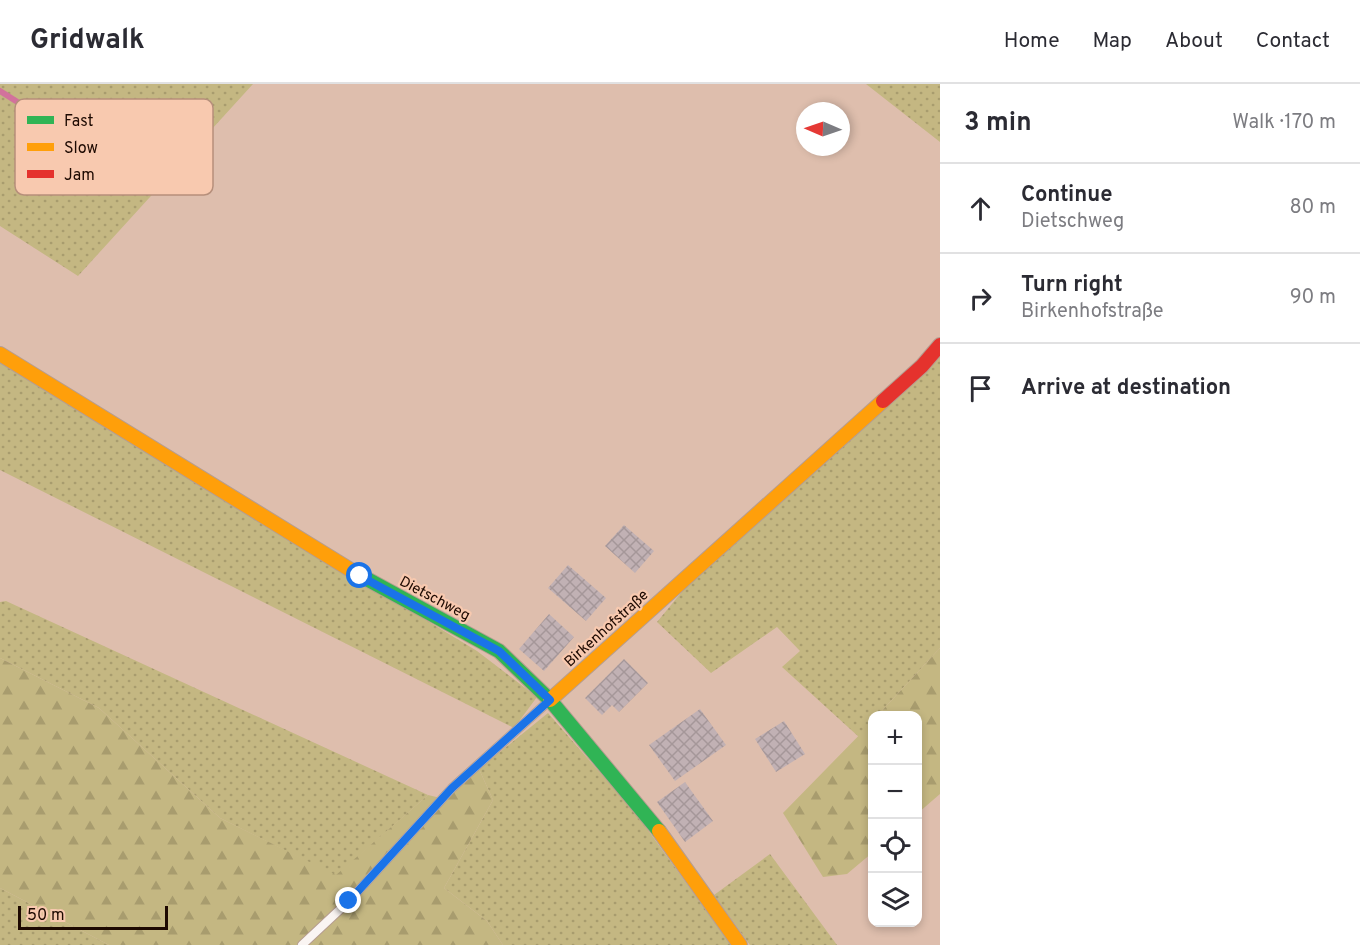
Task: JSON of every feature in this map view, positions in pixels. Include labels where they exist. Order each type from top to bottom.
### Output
[{"type":"street","name":"Birkenhofstraße","points":[[550,700],[922,366],[940,345]]},
{"type":"street","name":"Dietschweg","points":[[0,354],[360,576],[499,651],[550,700],[643,809],[740,945]]},
{"type":"lane","name":"Birkenhofstraße","points":[[302,945],[349,901],[452,788],[550,700]]},
{"type":"green space","points":[[0,84],[253,84],[213,128],[213,99],[15,99],[15,195],[152,195],[78,276],[0,226]]},
{"type":"green space","points":[[866,84],[940,84],[940,142]]},
{"type":"green space","points":[[940,355],[940,648],[882,711],[868,711],[868,727],[860,738],[782,667],[800,651],[777,627],[711,673],[657,622],[690,582]]},
{"type":"green space","points":[[0,362],[477,651],[537,697],[514,728],[0,470]]},
{"type":"green space","points":[[6,601],[428,795],[336,876],[220,818],[99,708],[0,658],[0,602]]},
{"type":"green space","points":[[940,648],[940,794],[922,810],[922,711],[882,711]]},
{"type":"green space","points":[[0,658],[99,708],[220,818],[336,875],[428,795],[445,799],[479,769],[493,800],[444,888],[487,921],[503,945],[109,945],[0,888]]},
{"type":"green space","points":[[548,713],[637,815],[731,945],[503,945],[487,921],[444,888],[493,800],[479,769]]},
{"type":"green space","points":[[868,726],[868,856],[847,874],[823,877],[783,813]]},
{"type":"green space","points":[[770,854],[837,945],[750,945],[714,895]]},
{"type":"green space","points":[[0,888],[109,945],[0,945]]},
{"type":"building","points":[[624,525],[654,551],[635,573],[605,546]]},
{"type":"building","points":[[568,565],[606,598],[586,621],[548,588]]},
{"type":"building","points":[[549,614],[574,637],[544,671],[519,649]]},
{"type":"building","points":[[624,659],[648,683],[619,712],[612,705],[602,715],[585,698]]},
{"type":"building","points":[[700,709],[726,745],[675,781],[649,745]]},
{"type":"building","points":[[784,721],[805,754],[776,772],[755,739]]},
{"type":"building","points":[[685,782],[713,821],[685,842],[657,802]]},
{"type":"waterway","points":[[0,91],[15,100]]},
{"type":"traffic: fast","points":[[354,572],[499,651],[550,700],[659,831]]},
{"type":"traffic: slow","points":[[0,354],[354,572]]},
{"type":"traffic: slow","points":[[550,700],[883,401]]},
{"type":"traffic: slow","points":[[659,831],[740,945]]},
{"type":"traffic: jam","points":[[883,401],[922,366],[940,345]]},
{"type":"route","points":[[349,901],[452,788],[550,700],[499,651],[360,576]]}]
